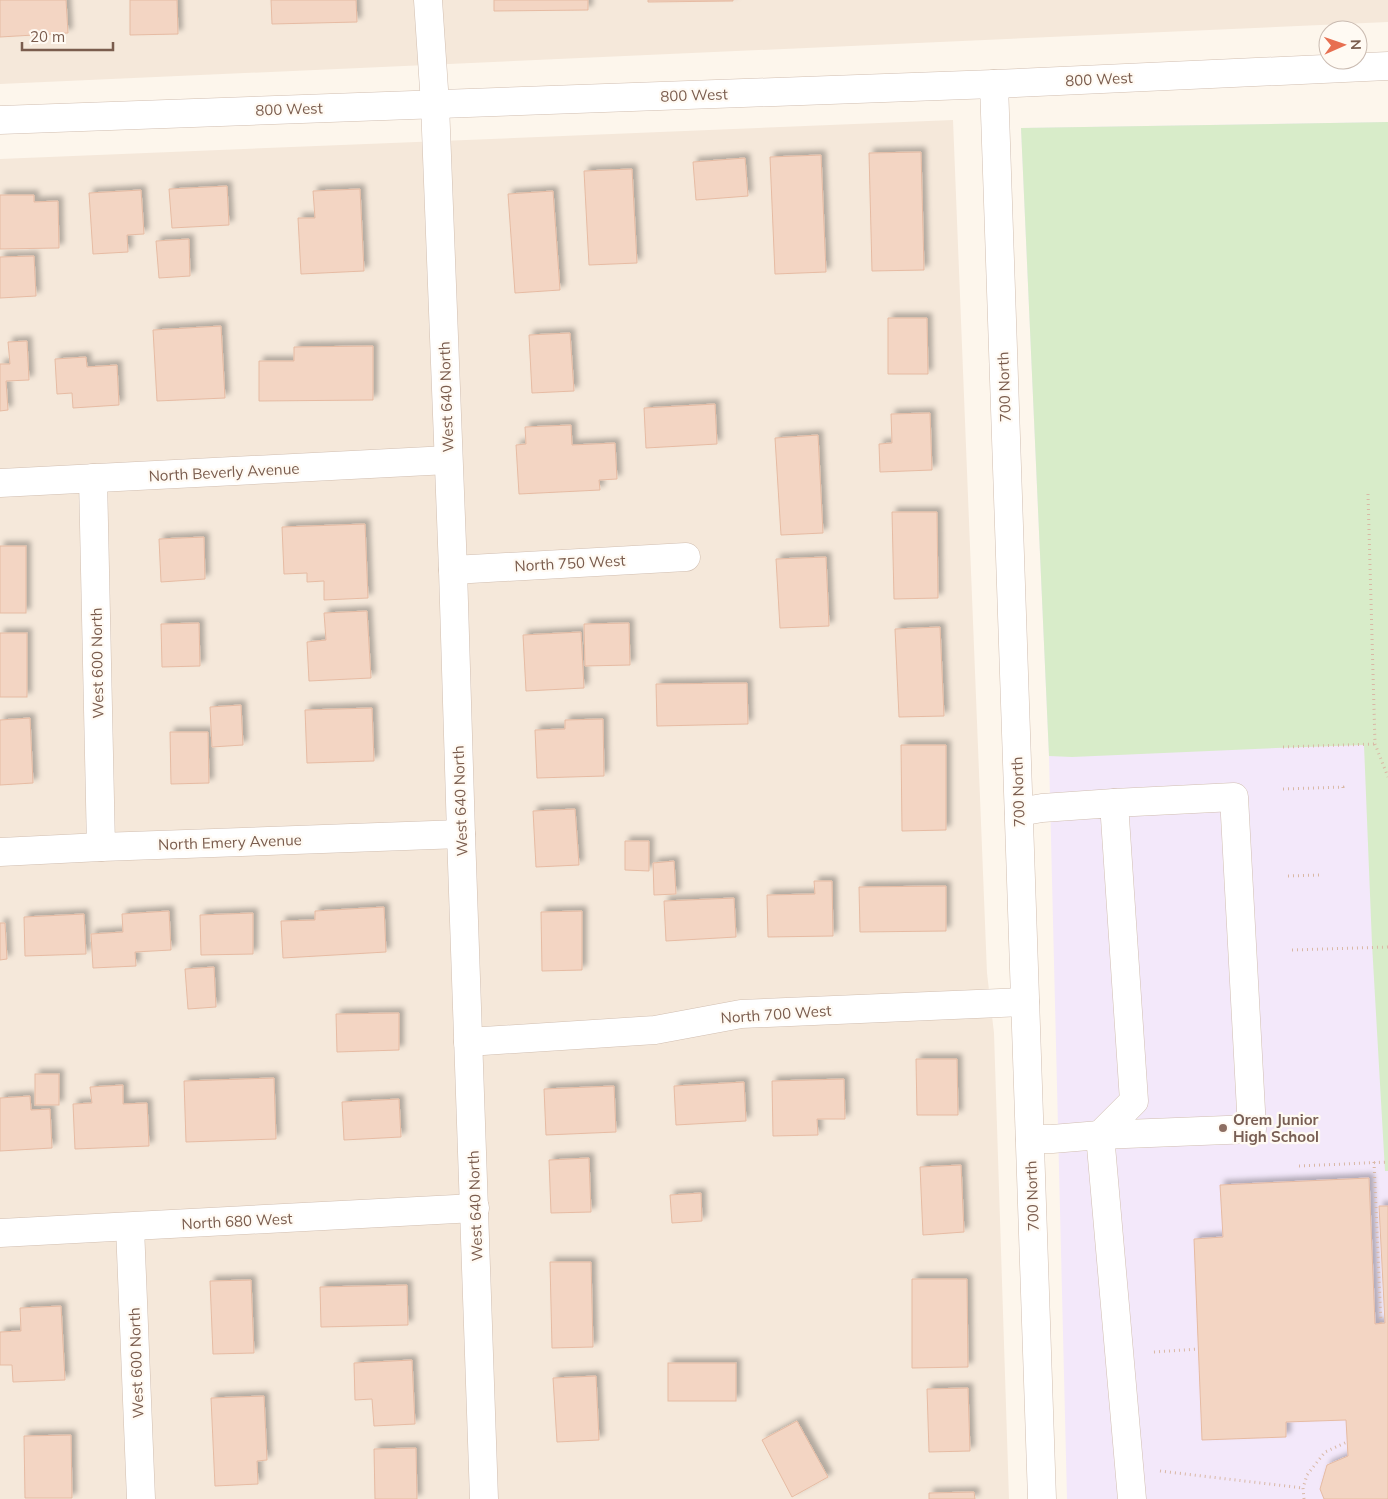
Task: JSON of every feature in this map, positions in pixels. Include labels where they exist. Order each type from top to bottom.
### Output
[{"type":"street","name":"West 640 North","points":[[428,0],[435,104],[453,570],[484,1499]]},
{"type":"street","name":"800 West","points":[[0,120],[994,84],[1388,66]]},
{"type":"street","name":"700 North","points":[[994,84],[1042,1499]]},
{"type":"street","name":"North Beverly Avenue","points":[[0,483],[448,460]]},
{"type":"street","name":"West 600 North","points":[[94,478],[101,847]]},
{"type":"street","name":"North 750 West","points":[[453,570],[686,557]]},
{"type":"street","points":[[1019,812],[1042,808],[1234,797],[1252,1129],[1030,1139]]},
{"type":"street","points":[[1100,1135],[1134,1101],[1114,804]]},
{"type":"street","name":"North Emery Avenue","points":[[0,852],[461,834]]},
{"type":"street","name":"North 700 West","points":[[468,1042],[656,1030],[741,1014],[1025,1002]]},
{"type":"street","points":[[1100,1135],[1132,1499]]},
{"type":"street","name":"North 680 West","points":[[0,1233],[475,1208]]},
{"type":"street","name":"West 600 North","points":[[130,1227],[141,1499]]},
{"type":"path","points":[[1368,494],[1376,744],[1388,777]]},
{"type":"path","points":[[1283,747],[1376,744]]},
{"type":"path","points":[[1283,790],[1343,787],[1343,792]]},
{"type":"path","points":[[1288,876],[1319,875]]},
{"type":"path","points":[[1292,950],[1388,946]]},
{"type":"path","points":[[1374,1162],[1381,1324]]},
{"type":"path","points":[[1299,1166],[1388,1162]]},
{"type":"path","points":[[1154,1352],[1199,1349]]},
{"type":"path","points":[[1304,1499],[1303,1488],[1307,1475],[1326,1452],[1347,1442]]},
{"type":"path","points":[[1159,1471],[1303,1488]]},
{"type":"shaded area","points":[[0,0],[1388,0],[1388,22],[1318,20],[1318,25],[0,84]]},
{"type":"shaded area","points":[[953,120],[987,973],[994,1033],[1009,1499],[0,1499],[0,159]]},
{"type":"shaded area","name":"Orem Junior High School","points":[[1388,122],[1388,1499],[1067,1499],[1049,756],[1021,128]]},
{"type":"green space","points":[[1388,122],[1388,1171],[1385,1171],[1372,944],[1364,745],[1072,757],[1049,756],[1021,128]]},
{"type":"building","points":[[0,0],[66,0],[68,33],[0,37]]},
{"type":"building","points":[[130,0],[177,0],[178,34],[130,35]]},
{"type":"building","points":[[271,0],[356,0],[357,22],[272,24]]},
{"type":"building","points":[[494,0],[588,0],[588,10],[494,11]]},
{"type":"building","points":[[648,0],[733,0],[733,1],[648,2]]},
{"type":"building","points":[[921,152],[924,270],[872,271],[869,153]]},
{"type":"building","points":[[821,155],[826,272],[775,274],[770,157]]},
{"type":"building","points":[[745,158],[748,196],[696,200],[693,162]]},
{"type":"building","points":[[632,169],[637,263],[589,265],[584,171]]},
{"type":"building","points":[[227,186],[229,225],[172,228],[169,189]]},
{"type":"building","points":[[360,189],[364,271],[301,274],[298,218],[315,218],[313,191]]},
{"type":"building","points":[[141,190],[144,234],[127,235],[128,252],[93,254],[89,193]]},
{"type":"building","points":[[553,191],[560,290],[515,293],[508,194]]},
{"type":"building","points":[[0,195],[34,195],[34,202],[58,201],[59,248],[0,249]]},
{"type":"building","points":[[189,239],[190,276],[159,278],[156,241]]},
{"type":"building","points":[[34,256],[36,296],[0,298],[0,257]]},
{"type":"building","points":[[888,318],[927,318],[928,374],[888,374]]},
{"type":"building","points":[[221,326],[225,398],[157,401],[153,330]]},
{"type":"building","points":[[570,333],[574,391],[532,393],[529,335]]},
{"type":"building","points":[[27,341],[29,380],[6,381],[8,410],[0,411],[0,364],[10,364],[8,342]]},
{"type":"building","points":[[373,346],[373,400],[259,401],[259,361],[294,361],[294,347]]},
{"type":"building","points":[[86,357],[87,367],[117,365],[119,405],[73,408],[72,393],[57,394],[55,359]]},
{"type":"building","points":[[715,404],[717,444],[646,448],[644,408]]},
{"type":"building","points":[[930,413],[932,470],[880,472],[879,444],[892,443],[891,414]]},
{"type":"building","points":[[571,425],[572,445],[615,443],[617,479],[599,480],[600,490],[519,494],[516,445],[526,444],[525,427]]},
{"type":"building","points":[[818,435],[823,533],[781,535],[775,438]]},
{"type":"building","points":[[892,512],[937,512],[938,598],[894,599]]},
{"type":"building","points":[[365,524],[368,598],[324,600],[324,581],[307,582],[307,573],[284,574],[282,527]]},
{"type":"building","points":[[204,537],[205,579],[161,582],[159,539]]},
{"type":"building","points":[[0,546],[26,546],[26,613],[0,613]]},
{"type":"building","points":[[826,557],[829,626],[780,628],[776,559]]},
{"type":"building","points":[[367,611],[371,678],[309,681],[307,642],[326,640],[324,613]]},
{"type":"building","points":[[199,623],[200,666],[162,667],[161,624]]},
{"type":"building","points":[[629,623],[630,665],[585,666],[584,624]]},
{"type":"building","points":[[940,627],[944,716],[899,717],[895,629]]},
{"type":"building","points":[[581,632],[584,688],[526,691],[523,635]]},
{"type":"building","points":[[0,633],[27,633],[27,697],[0,697]]},
{"type":"building","points":[[747,683],[748,724],[657,726],[656,684]]},
{"type":"building","points":[[241,705],[243,745],[212,747],[210,707]]},
{"type":"building","points":[[372,708],[374,761],[307,763],[305,710]]},
{"type":"building","points":[[30,718],[33,783],[0,785],[0,720]]},
{"type":"building","points":[[603,719],[604,776],[537,778],[535,730],[565,729],[565,720]]},
{"type":"building","points":[[170,732],[208,732],[209,783],[171,784]]},
{"type":"building","points":[[901,745],[946,745],[946,830],[902,831]]},
{"type":"building","points":[[575,809],[579,865],[536,867],[533,811]]},
{"type":"building","points":[[625,841],[649,841],[649,871],[625,870]]},
{"type":"building","points":[[674,861],[676,894],[654,895],[653,863]]},
{"type":"building","points":[[814,881],[832,881],[833,936],[768,937],[767,895],[815,894]]},
{"type":"building","points":[[946,886],[946,931],[860,932],[859,887]]},
{"type":"building","points":[[734,898],[736,937],[666,941],[664,901]]},
{"type":"building","points":[[384,907],[386,952],[283,958],[281,921],[315,920],[315,911]]},
{"type":"building","points":[[169,911],[171,950],[135,952],[136,966],[93,968],[91,934],[123,932],[122,914]]},
{"type":"building","points":[[582,911],[582,970],[542,971],[541,912]]},
{"type":"building","points":[[253,913],[253,954],[201,955],[200,915]]},
{"type":"building","points":[[84,914],[86,954],[25,956],[24,917]]},
{"type":"building","points":[[0,923],[5,923],[7,959],[0,960]]},
{"type":"building","points":[[214,967],[216,1007],[188,1009],[185,969]]},
{"type":"building","points":[[399,1013],[399,1050],[337,1052],[336,1014]]},
{"type":"building","points":[[916,1059],[957,1059],[958,1115],[917,1115]]},
{"type":"building","points":[[35,1074],[59,1074],[59,1105],[35,1105]]},
{"type":"building","points":[[274,1078],[276,1139],[186,1142],[184,1081]]},
{"type":"building","points":[[844,1079],[845,1119],[817,1119],[818,1135],[773,1136],[772,1081]]},
{"type":"building","points":[[744,1082],[746,1121],[676,1125],[674,1086]]},
{"type":"building","points":[[123,1085],[123,1104],[147,1103],[149,1146],[75,1149],[73,1104],[92,1103],[90,1087]]},
{"type":"building","points":[[614,1086],[616,1132],[546,1135],[544,1089]]},
{"type":"building","points":[[30,1096],[31,1110],[50,1109],[52,1148],[0,1151],[0,1098]]},
{"type":"building","points":[[399,1099],[401,1137],[344,1140],[342,1102]]},
{"type":"building","points":[[589,1158],[591,1212],[551,1213],[549,1160]]},
{"type":"building","points":[[961,1165],[964,1232],[923,1235],[920,1167]]},
{"type":"building","points":[[1369,1178],[1375,1324],[1385,1323],[1379,1206],[1388,1206],[1388,1499],[1324,1499],[1320,1489],[1327,1465],[1348,1456],[1346,1420],[1286,1422],[1286,1437],[1202,1440],[1194,1239],[1223,1237],[1220,1185]]},
{"type":"building","points":[[701,1193],[702,1221],[672,1223],[670,1195]]},
{"type":"building","points":[[550,1262],[591,1262],[593,1347],[552,1348]]},
{"type":"building","points":[[912,1279],[967,1279],[968,1367],[912,1368]]},
{"type":"building","points":[[251,1280],[254,1353],[213,1354],[210,1281]]},
{"type":"building","points":[[407,1285],[408,1325],[321,1327],[320,1287]]},
{"type":"building","points":[[61,1306],[65,1380],[13,1382],[12,1365],[0,1365],[0,1332],[21,1331],[20,1308]]},
{"type":"building","points":[[412,1360],[415,1424],[374,1426],[372,1399],[355,1400],[354,1363]]},
{"type":"building","points":[[668,1363],[736,1363],[736,1401],[668,1401]]},
{"type":"building","points":[[596,1376],[599,1440],[557,1442],[553,1378]]},
{"type":"building","points":[[968,1388],[970,1451],[929,1452],[927,1389]]},
{"type":"building","points":[[264,1396],[267,1460],[257,1461],[258,1484],[215,1486],[211,1398]]},
{"type":"building","points":[[797,1421],[828,1477],[792,1497],[762,1440]]},
{"type":"building","points":[[71,1435],[72,1498],[25,1498],[24,1436]]},
{"type":"building","points":[[416,1448],[417,1499],[375,1499],[374,1449]]},
{"type":"building","points":[[974,1492],[975,1499],[929,1499],[929,1493]]},
{"type":"place","name":"Orem Junior High School","points":[[1223,1128]]}]
